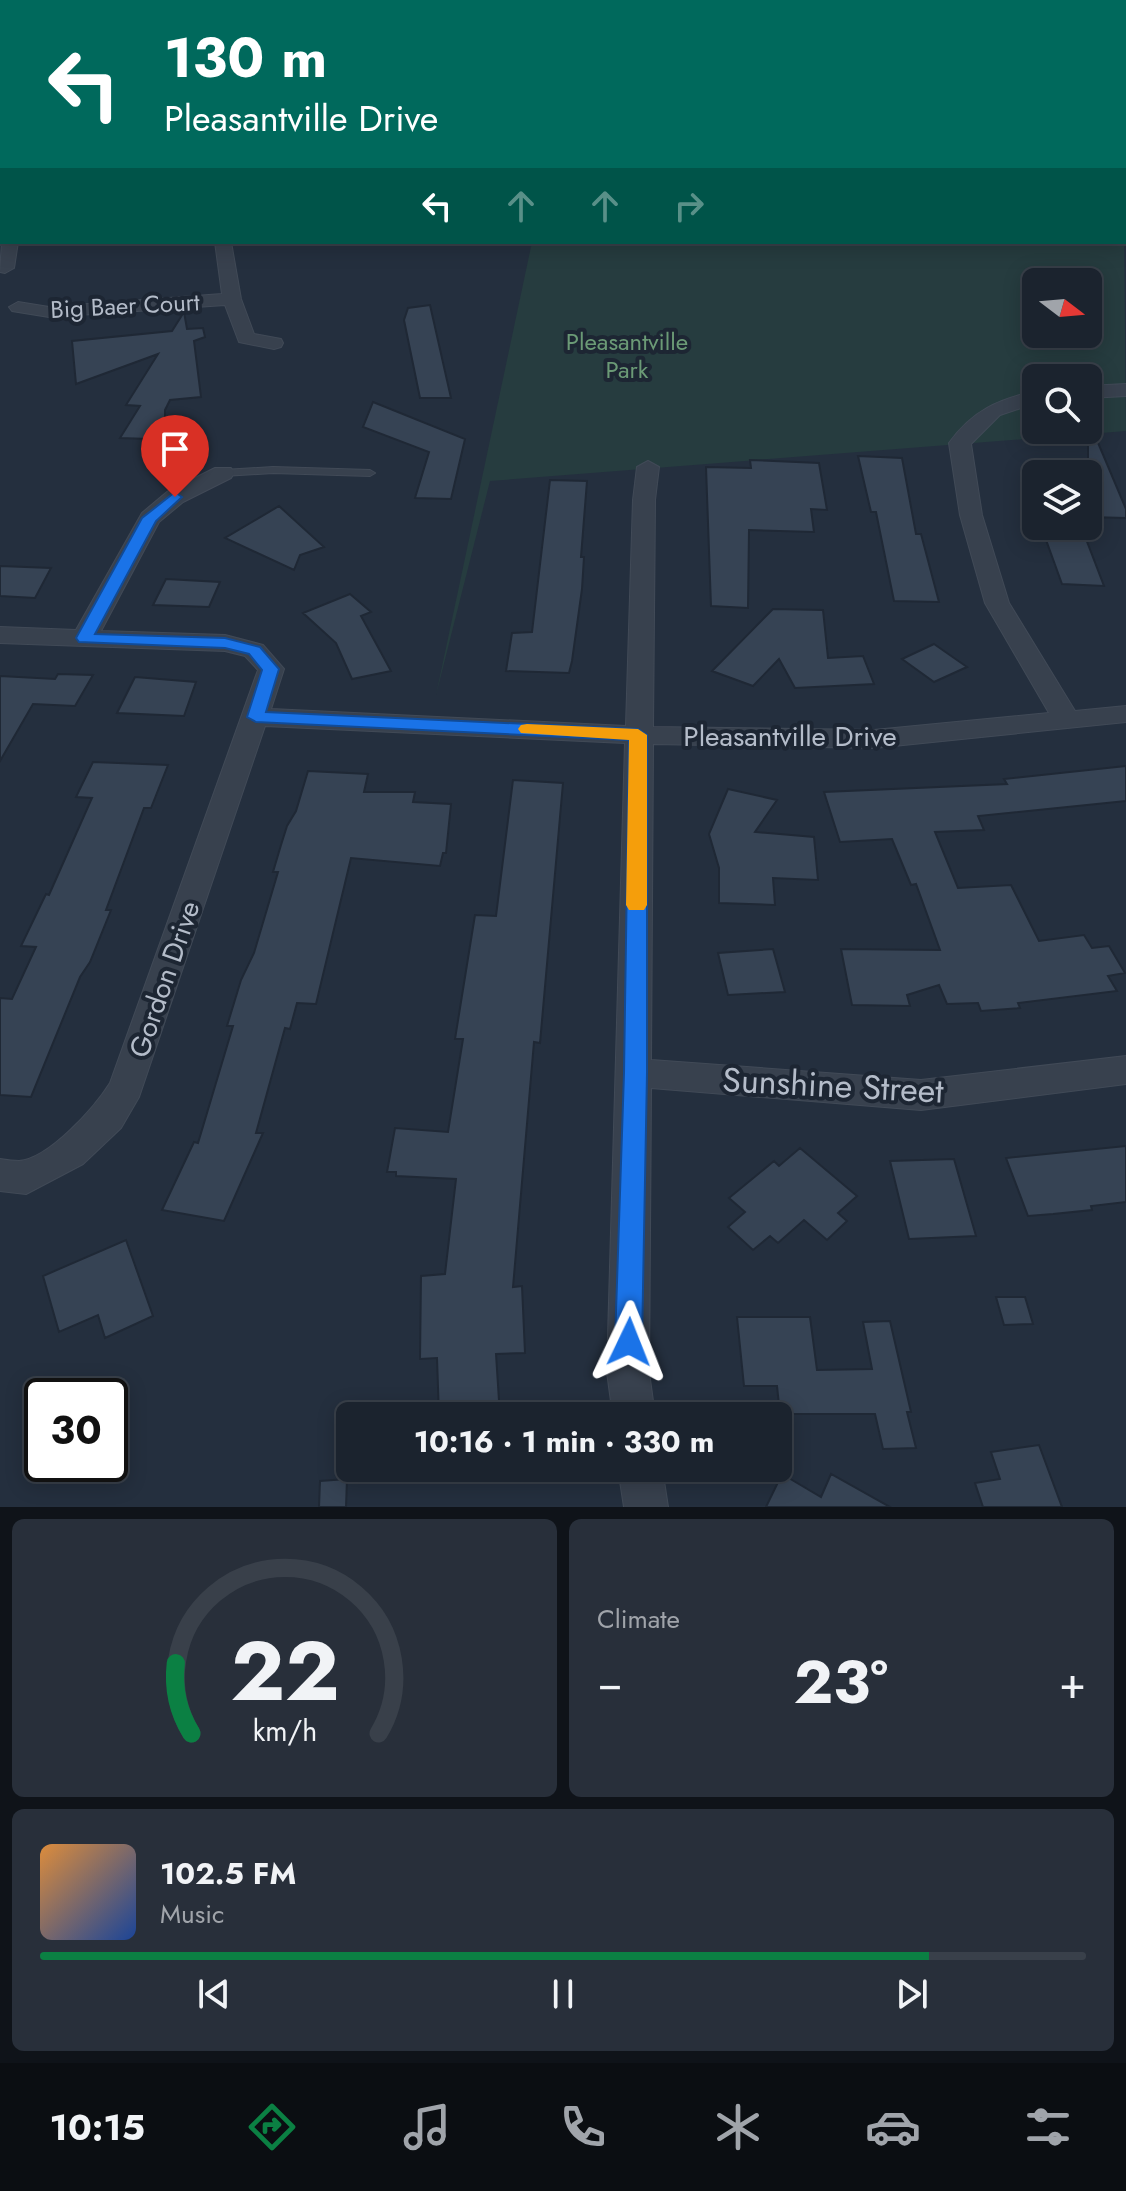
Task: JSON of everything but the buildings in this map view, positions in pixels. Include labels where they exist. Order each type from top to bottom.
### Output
[{"type":"street","points":[[5,268],[10,244]]},
{"type":"street","points":[[223,244],[232,299],[246,338],[274,343]]},
{"type":"street","name":"Big Baer Court","points":[[18,307],[49,312],[232,299]]},
{"type":"street","points":[[1102,391],[1126,390]]},
{"type":"street","points":[[1022,400],[980,417],[960,443],[971,515],[997,603],[1067,720]]},
{"type":"street","points":[[632,1402],[628,1372],[636,1073],[638,735],[644,500],[648,467]]},
{"type":"street","points":[[84,638],[150,518],[175,497],[223,473]]},
{"type":"street","points":[[0,635],[225,643],[254,650],[271,669],[256,717]]},
{"type":"street","name":"Pleasantville Drive","points":[[256,717],[638,735],[874,739],[1126,714]]},
{"type":"street","name":"Gordon Drive","points":[[0,1175],[26,1178],[70,1153],[108,1117],[126,1087],[256,717]]},
{"type":"street","name":"Sunshine Street","points":[[636,1073],[921,1095],[1126,1070]]},
{"type":"street","points":[[642,1482],[646,1507]]},
{"type":"lane","points":[[223,473],[276,470],[370,473]]},
{"type":"green space","name":"Pleasantville Park","points":[[532,244],[1124,244],[1126,431],[1102,433],[1102,364],[1022,364],[1022,439],[490,481],[436,695]]},
{"type":"slow traffic","points":[[527,729],[638,735],[636,905]]},
{"type":"route","points":[[175,497],[150,518],[84,638],[225,643],[254,650],[271,669],[256,717],[638,735],[636,1073],[629,1342]]}]
